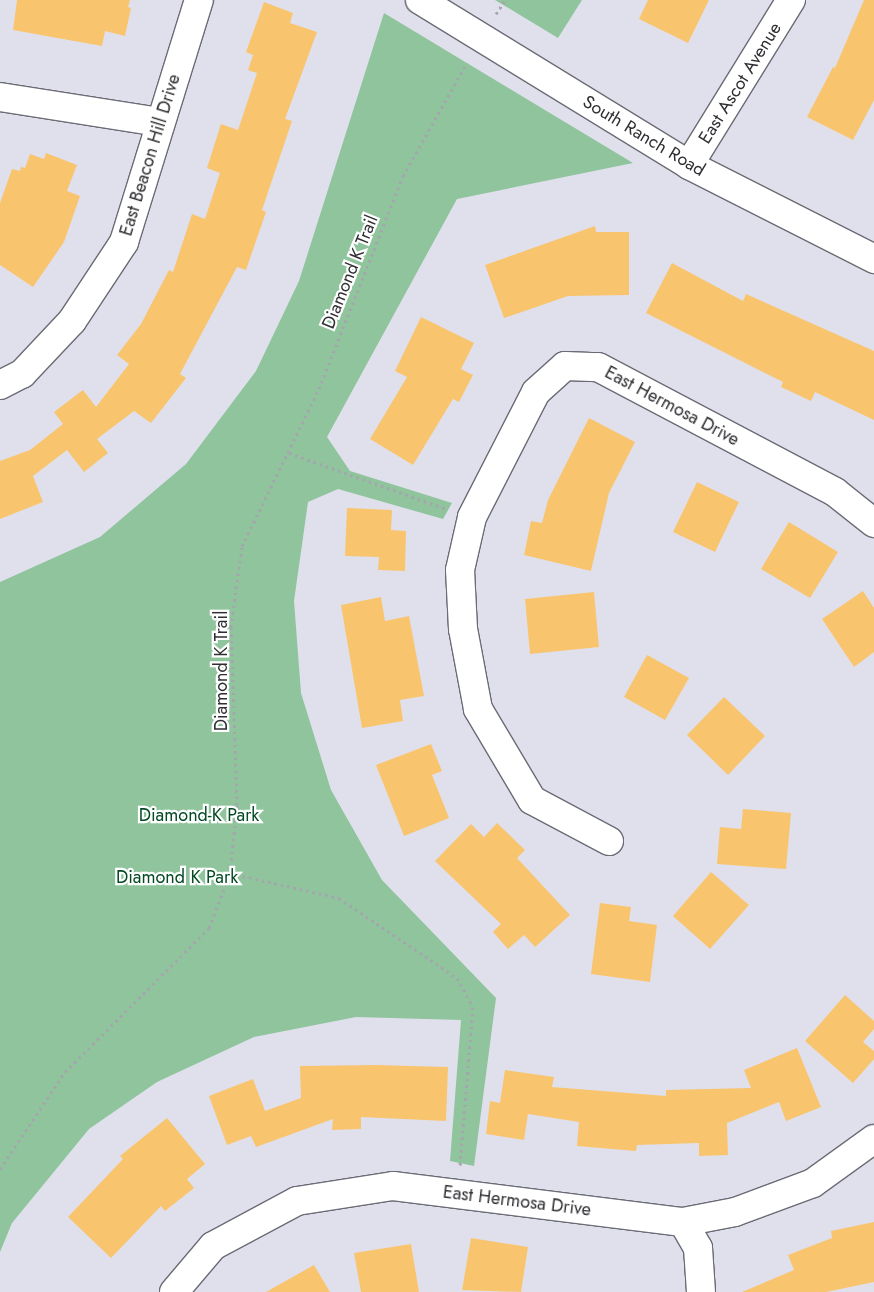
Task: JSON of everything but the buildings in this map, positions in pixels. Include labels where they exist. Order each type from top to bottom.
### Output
[{"type":"street","name":"East Beacon Hill Drive","points":[[0,385],[22,374],[72,321],[124,242],[159,122],[199,0]]},
{"type":"street","name":"South Ranch Road","points":[[420,0],[482,36],[689,165],[874,259]]},
{"type":"street","name":"East Ascot Avenue","points":[[689,165],[791,0]]},
{"type":"street","points":[[0,97],[159,122]]},
{"type":"street","name":"East Hermosa Drive","points":[[609,841],[532,800],[478,709],[463,630],[460,570],[472,518],[536,392],[565,366],[598,367],[835,492],[874,523]]},
{"type":"street","name":"East Hermosa Drive","points":[[174,1292],[213,1246],[297,1201],[394,1186],[683,1222],[736,1212],[813,1183],[874,1139]]},
{"type":"street","points":[[683,1222],[698,1248],[701,1292]]},
{"type":"path","name":"Diamond K Trail","points":[[0,1169],[65,1072],[209,928],[230,873],[237,805],[231,627],[242,546],[319,389],[403,176],[504,0]]},
{"type":"path","points":[[289,453],[472,518]]},
{"type":"path","points":[[230,873],[339,898],[457,978],[473,1007],[457,1194]]},
{"type":"green space","points":[[495,0],[582,0],[558,38]]},
{"type":"green space","name":"Diamond K Park","points":[[384,13],[633,163],[457,199],[327,437],[350,471],[452,503],[443,519],[338,489],[308,502],[294,601],[301,693],[331,790],[382,880],[496,998],[474,1166],[450,1161],[461,1020],[356,1017],[254,1037],[157,1082],[89,1129],[12,1223],[0,1252],[0,582],[100,537],[186,464],[256,371],[299,281]]},
{"type":"park label","name":"Diamond-K Park","points":[[199,815]]}]
